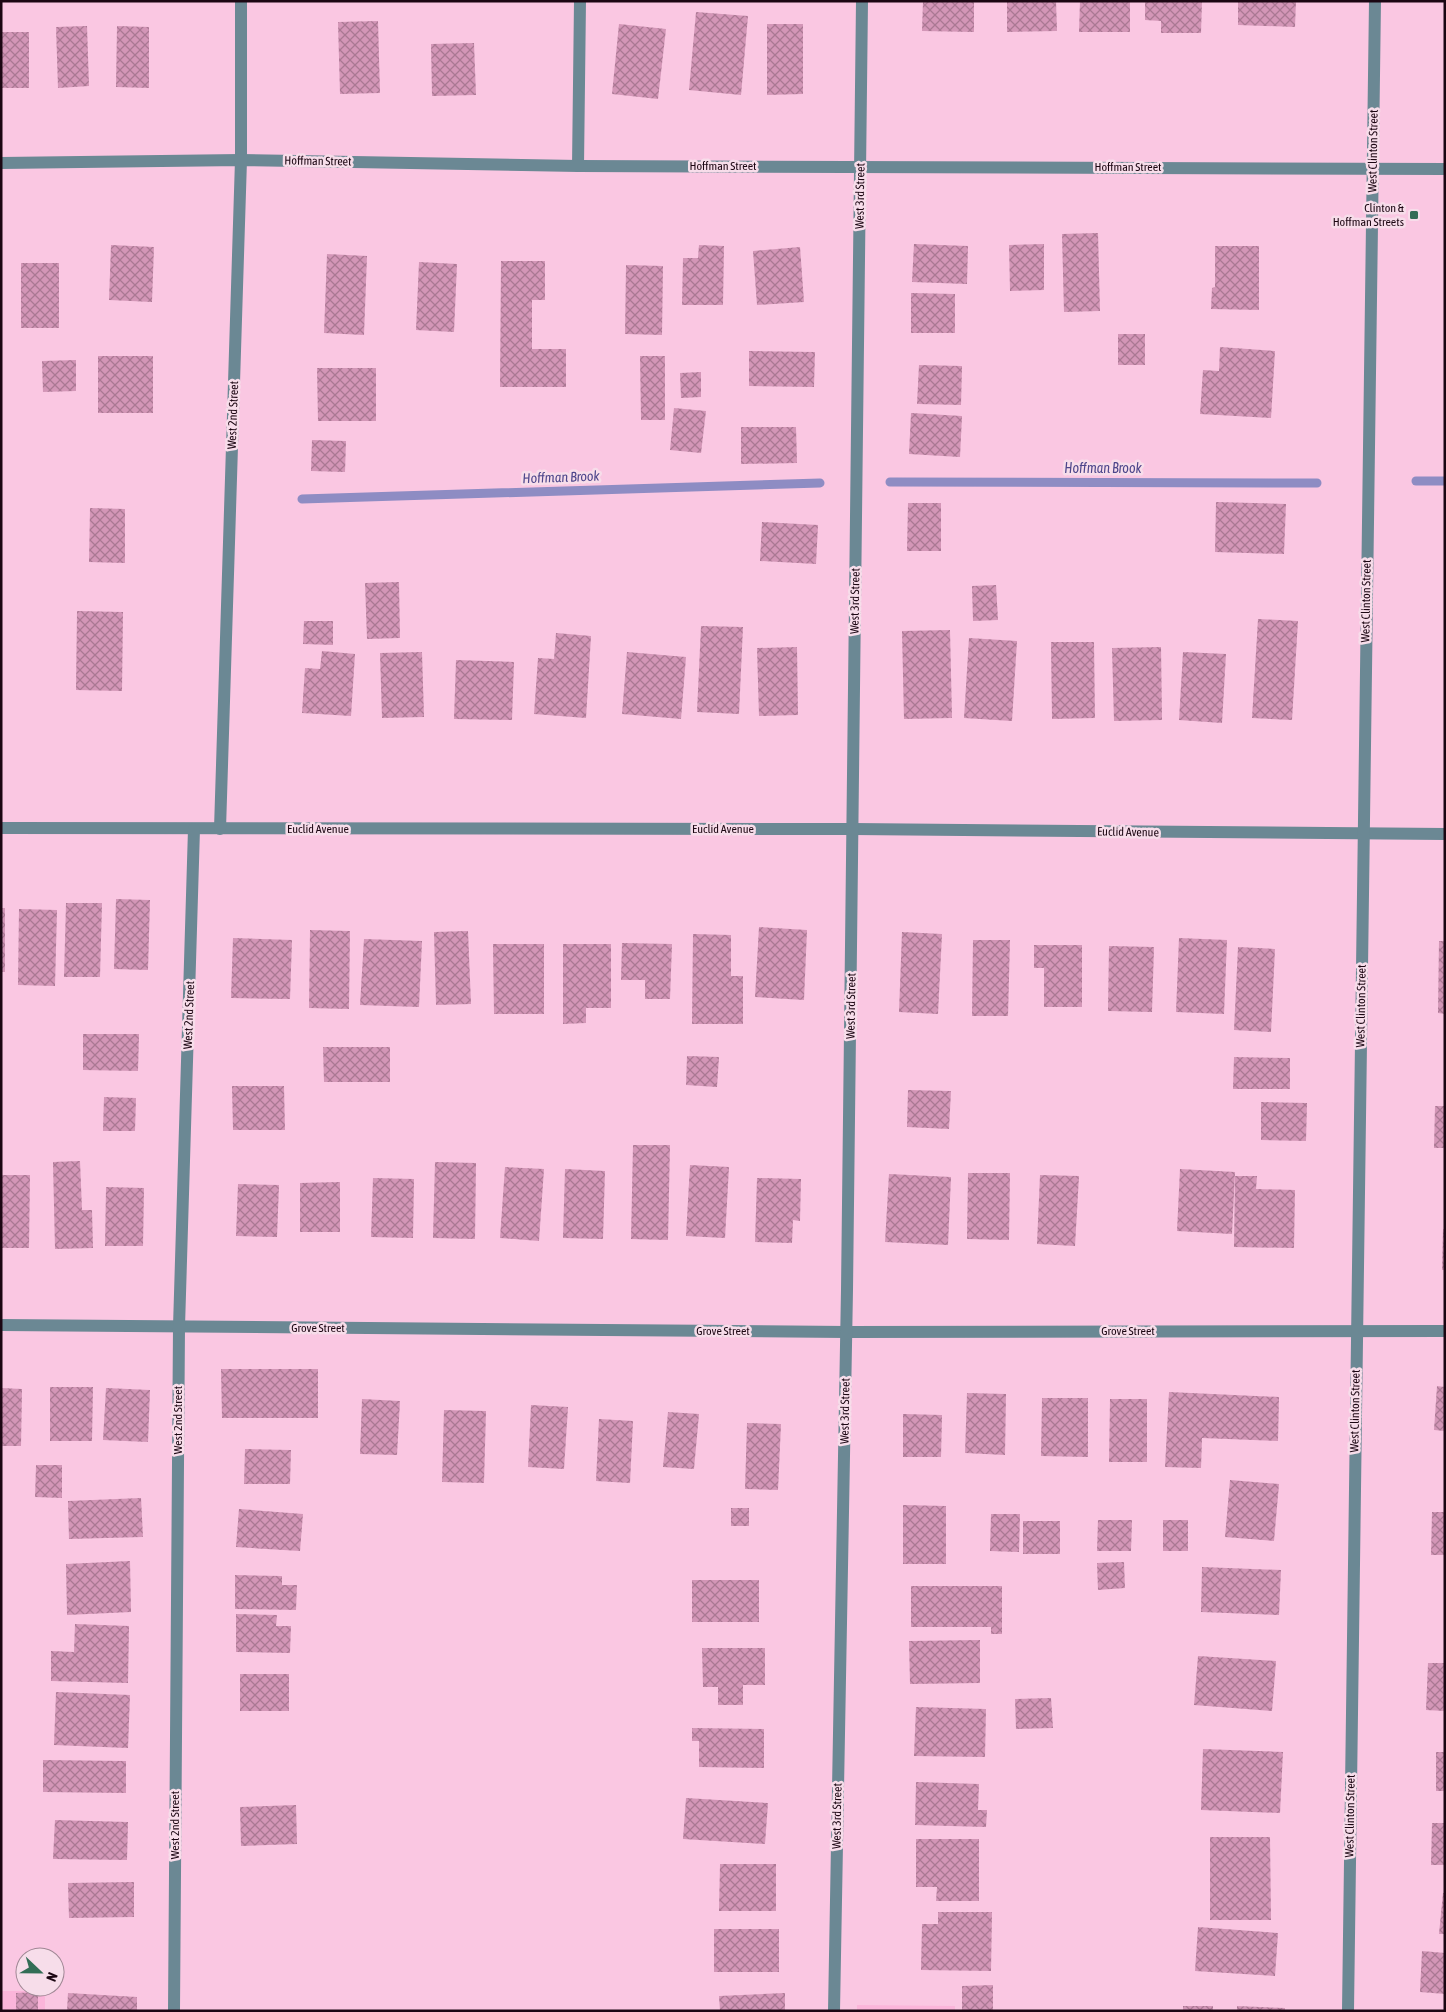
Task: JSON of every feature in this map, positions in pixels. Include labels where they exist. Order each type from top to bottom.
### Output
[{"type":"street","name":"West 2nd Street","points":[[220,829],[241,160],[242,1]]},
{"type":"street","points":[[578,166],[580,1]]},
{"type":"street","name":"West 3rd Street","points":[[834,2011],[846,1332],[862,1]]},
{"type":"street","name":"West Clinton Street","points":[[1348,2011],[1375,1]]},
{"type":"street","name":"Hoffman Street","points":[[1,162],[241,160],[578,166],[1445,169]]},
{"type":"street","name":"Euclid Avenue","points":[[1,828],[853,829],[1445,834]]},
{"type":"street","name":"West 2nd Street","points":[[174,2011],[179,1327],[194,829]]},
{"type":"street","name":"Grove Street","points":[[1,1325],[846,1332],[1445,1331]]},
{"type":"shaded area","points":[[1,1991],[15,1991],[15,1997],[45,1997],[45,2011],[1,2011]]},
{"type":"shaded area","points":[[857,2005],[955,2006],[955,2011],[857,2011]]},
{"type":"building","points":[[923,1],[974,1],[974,32],[922,31]]},
{"type":"building","points":[[1007,1],[1056,1],[1057,31],[1007,32]]},
{"type":"building","points":[[1080,1],[1130,1],[1130,32],[1079,32]]},
{"type":"building","points":[[1145,1],[1202,1],[1201,33],[1161,33],[1161,21],[1145,20]]},
{"type":"building","points":[[1238,1],[1296,1],[1295,27],[1238,25]]},
{"type":"building","points":[[696,12],[748,16],[741,95],[689,90]]},
{"type":"building","points":[[378,21],[380,93],[340,94],[338,22]]},
{"type":"building","points":[[619,24],[666,29],[658,99],[612,94]]},
{"type":"building","points":[[767,24],[803,24],[803,94],[767,95]]},
{"type":"building","points":[[87,26],[89,86],[58,88],[56,27]]},
{"type":"building","points":[[117,26],[149,27],[149,88],[116,87]]},
{"type":"building","points":[[1,32],[29,32],[29,88],[1,88]]},
{"type":"building","points":[[474,43],[476,95],[432,96],[431,44]]},
{"type":"building","points":[[1098,233],[1100,311],[1064,312],[1062,234]]},
{"type":"building","points":[[914,244],[968,246],[967,284],[912,282]]},
{"type":"building","points":[[1044,244],[1044,290],[1010,291],[1009,245]]},
{"type":"building","points":[[111,245],[154,247],[152,302],[109,300]]},
{"type":"building","points":[[699,245],[724,246],[723,305],[682,305],[683,258],[698,258]]},
{"type":"building","points":[[1215,246],[1259,246],[1259,310],[1211,309],[1212,288],[1215,287]]},
{"type":"building","points":[[800,247],[804,302],[757,305],[753,251]]},
{"type":"building","points":[[327,254],[367,256],[364,335],[324,333]]},
{"type":"building","points":[[501,261],[545,261],[545,300],[532,300],[532,349],[566,349],[566,387],[500,387]]},
{"type":"building","points":[[419,262],[457,264],[454,332],[416,330]]},
{"type":"building","points":[[21,263],[59,263],[59,328],[21,328]]},
{"type":"building","points":[[626,265],[663,266],[662,335],[625,334]]},
{"type":"building","points":[[911,293],[955,294],[955,333],[911,333]]},
{"type":"building","points":[[1118,334],[1145,334],[1145,365],[1118,365]]},
{"type":"building","points":[[1220,347],[1275,351],[1271,418],[1200,414],[1203,370],[1219,371]]},
{"type":"building","points":[[749,351],[815,352],[814,387],[749,386]]},
{"type":"building","points":[[98,356],[153,356],[153,413],[98,413]]},
{"type":"building","points":[[640,356],[665,356],[665,420],[641,420]]},
{"type":"building","points":[[76,360],[76,391],[43,392],[42,361]]},
{"type":"building","points":[[919,365],[962,366],[961,405],[917,404]]},
{"type":"building","points":[[317,368],[376,368],[376,421],[318,421]]},
{"type":"building","points":[[701,372],[701,397],[681,398],[680,373]]},
{"type":"building","points":[[674,408],[706,411],[701,453],[670,450]]},
{"type":"building","points":[[911,413],[962,416],[960,457],[909,454]]},
{"type":"building","points":[[741,427],[796,427],[797,463],[741,464]]},
{"type":"building","points":[[312,440],[346,441],[345,472],[311,471]]},
{"type":"building","points":[[1216,502],[1286,504],[1284,554],[1215,552]]},
{"type":"building","points":[[908,503],[941,503],[941,551],[907,551]]},
{"type":"building","points":[[90,508],[125,509],[125,563],[89,562]]},
{"type":"building","points":[[762,522],[818,525],[816,564],[760,561]]},
{"type":"building","points":[[399,582],[400,638],[367,639],[365,583]]},
{"type":"building","points":[[996,585],[998,620],[973,621],[972,586]]},
{"type":"building","points":[[77,611],[123,612],[122,691],[76,690]]},
{"type":"building","points":[[1258,619],[1298,621],[1292,720],[1252,718]]},
{"type":"building","points":[[304,621],[333,621],[333,645],[303,644]]},
{"type":"building","points":[[701,626],[743,627],[739,714],[697,712]]},
{"type":"building","points":[[950,630],[952,718],[904,719],[902,631]]},
{"type":"building","points":[[556,633],[591,636],[586,718],[534,714],[538,658],[554,659]]},
{"type":"building","points":[[969,638],[1017,641],[1012,721],[964,718]]},
{"type":"building","points":[[1051,642],[1094,642],[1095,718],[1052,719]]},
{"type":"building","points":[[797,647],[798,715],[759,716],[757,648]]},
{"type":"building","points":[[1161,647],[1162,720],[1114,721],[1112,648]]},
{"type":"building","points":[[322,651],[355,654],[351,716],[302,713],[305,668],[320,669]]},
{"type":"building","points":[[422,652],[424,717],[382,718],[380,653]]},
{"type":"building","points":[[627,652],[686,657],[681,719],[622,714]]},
{"type":"building","points":[[1183,652],[1226,654],[1222,723],[1179,720]]},
{"type":"building","points":[[456,660],[514,662],[512,720],[454,719]]},
{"type":"building","points":[[116,899],[150,900],[148,970],[114,969]]},
{"type":"building","points":[[66,903],[102,903],[100,977],[64,977]]},
{"type":"building","points":[[1,908],[5,908],[5,972],[1,972]]},
{"type":"building","points":[[19,909],[57,910],[55,986],[18,985]]},
{"type":"building","points":[[759,927],[807,930],[804,1000],[755,997]]},
{"type":"building","points":[[310,930],[350,931],[349,1009],[309,1008]]},
{"type":"building","points":[[468,931],[471,1004],[436,1005],[434,932]]},
{"type":"building","points":[[902,932],[942,934],[938,1014],[899,1012]]},
{"type":"building","points":[[693,934],[731,935],[731,976],[743,976],[743,1024],[692,1024]]},
{"type":"building","points":[[233,938],[292,940],[290,999],[231,998]]},
{"type":"building","points":[[1179,938],[1227,940],[1224,1014],[1176,1012]]},
{"type":"building","points":[[364,939],[422,941],[419,1007],[360,1005]]},
{"type":"building","points":[[973,940],[1010,940],[1008,1016],[972,1016]]},
{"type":"building","points":[[1439,941],[1445,941],[1445,1014],[1438,1013]]},
{"type":"building","points":[[622,943],[672,944],[670,999],[645,999],[645,980],[621,980]]},
{"type":"building","points":[[493,944],[544,944],[544,1014],[494,1014]]},
{"type":"building","points":[[563,944],[611,944],[611,1008],[586,1008],[586,1023],[563,1024]]},
{"type":"building","points":[[1034,945],[1082,945],[1082,1007],[1044,1007],[1044,968],[1034,968]]},
{"type":"building","points":[[1109,946],[1154,947],[1152,1012],[1108,1011]]},
{"type":"building","points":[[1238,947],[1275,949],[1271,1032],[1234,1030]]},
{"type":"building","points":[[83,1034],[139,1034],[138,1071],[83,1070]]},
{"type":"building","points":[[323,1047],[390,1047],[390,1082],[324,1082]]},
{"type":"building","points":[[687,1056],[719,1057],[717,1087],[686,1085]]},
{"type":"building","points":[[1234,1057],[1290,1058],[1290,1089],[1233,1089]]},
{"type":"building","points":[[232,1086],[284,1086],[285,1130],[233,1130]]},
{"type":"building","points":[[908,1090],[951,1091],[949,1129],[907,1127]]},
{"type":"building","points":[[104,1097],[136,1098],[135,1131],[103,1131]]},
{"type":"building","points":[[1261,1102],[1307,1103],[1306,1141],[1261,1140]]},
{"type":"building","points":[[1435,1106],[1445,1106],[1445,1148],[1434,1148]]},
{"type":"building","points":[[633,1145],[670,1145],[668,1240],[631,1239]]},
{"type":"building","points":[[80,1161],[82,1210],[92,1210],[93,1248],[55,1249],[53,1162]]},
{"type":"building","points":[[435,1162],[476,1163],[475,1239],[433,1238]]},
{"type":"building","points":[[690,1165],[729,1167],[725,1238],[686,1236]]},
{"type":"building","points":[[505,1167],[544,1169],[539,1241],[500,1238]]},
{"type":"building","points":[[565,1169],[605,1171],[603,1239],[563,1238]]},
{"type":"building","points":[[1180,1169],[1235,1172],[1232,1234],[1177,1231]]},
{"type":"building","points":[[968,1173],[1010,1173],[1009,1240],[967,1239]]},
{"type":"building","points":[[889,1174],[951,1177],[948,1245],[885,1242]]},
{"type":"building","points":[[1,1175],[30,1175],[29,1248],[1,1248]]},
{"type":"building","points":[[1040,1175],[1079,1176],[1075,1246],[1037,1244]]},
{"type":"building","points":[[1235,1176],[1257,1176],[1256,1189],[1295,1190],[1294,1248],[1234,1247]]},
{"type":"building","points":[[373,1178],[414,1179],[413,1238],[371,1237]]},
{"type":"building","points":[[757,1178],[801,1179],[800,1221],[793,1220],[792,1243],[755,1242]]},
{"type":"building","points":[[340,1182],[340,1232],[300,1232],[300,1183]]},
{"type":"building","points":[[238,1184],[279,1185],[277,1237],[236,1236]]},
{"type":"building","points":[[106,1187],[144,1188],[143,1246],[105,1246]]},
{"type":"building","points":[[1443,1229],[1445,1229],[1445,1270],[1442,1270]]},
{"type":"building","points":[[221,1369],[318,1369],[318,1418],[222,1418]]},
{"type":"building","points":[[1437,1386],[1445,1387],[1445,1431],[1434,1430]]},
{"type":"building","points":[[50,1387],[93,1387],[92,1441],[50,1441]]},
{"type":"building","points":[[1,1388],[22,1389],[21,1446],[1,1446]]},
{"type":"building","points":[[106,1388],[150,1390],[148,1442],[103,1440]]},
{"type":"building","points":[[1169,1392],[1279,1397],[1278,1441],[1202,1438],[1201,1468],[1165,1467]]},
{"type":"building","points":[[967,1393],[1006,1394],[1005,1455],[965,1453]]},
{"type":"building","points":[[1042,1398],[1088,1398],[1088,1457],[1041,1456]]},
{"type":"building","points":[[362,1399],[400,1401],[397,1455],[360,1454]]},
{"type":"building","points":[[1110,1399],[1147,1399],[1147,1462],[1109,1462]]},
{"type":"building","points":[[531,1405],[568,1407],[564,1469],[528,1467]]},
{"type":"building","points":[[444,1410],[486,1411],[484,1483],[442,1482]]},
{"type":"building","points":[[668,1412],[699,1414],[694,1469],[663,1467]]},
{"type":"building","points":[[903,1414],[942,1415],[941,1457],[903,1457]]},
{"type":"building","points":[[599,1419],[633,1421],[630,1483],[596,1481]]},
{"type":"building","points":[[747,1423],[781,1424],[778,1490],[745,1489]]},
{"type":"building","points":[[245,1449],[291,1450],[290,1484],[244,1484]]},
{"type":"building","points":[[36,1465],[62,1465],[62,1498],[35,1497]]},
{"type":"building","points":[[1230,1480],[1279,1484],[1274,1541],[1225,1537]]},
{"type":"building","points":[[141,1498],[143,1537],[69,1539],[68,1501]]},
{"type":"building","points":[[903,1505],[946,1506],[946,1564],[903,1564]]},
{"type":"building","points":[[731,1508],[749,1508],[749,1526],[731,1526]]},
{"type":"building","points":[[239,1509],[303,1514],[300,1551],[236,1547]]},
{"type":"building","points":[[1432,1512],[1445,1512],[1445,1555],[1431,1555]]},
{"type":"building","points":[[991,1514],[1020,1514],[1019,1552],[990,1551]]},
{"type":"building","points":[[1098,1520],[1132,1520],[1131,1551],[1097,1551]]},
{"type":"building","points":[[1163,1520],[1188,1520],[1188,1551],[1163,1551]]},
{"type":"building","points":[[1023,1521],[1060,1521],[1060,1554],[1023,1554]]},
{"type":"building","points":[[130,1561],[131,1612],[67,1615],[66,1564]]},
{"type":"building","points":[[1124,1562],[1125,1588],[1098,1590],[1097,1563]]},
{"type":"building","points":[[1202,1567],[1281,1570],[1279,1615],[1201,1612]]},
{"type":"building","points":[[235,1575],[282,1576],[282,1585],[297,1585],[296,1610],[235,1609]]},
{"type":"building","points":[[692,1580],[759,1580],[759,1622],[692,1622]]},
{"type":"building","points":[[911,1586],[1002,1586],[1002,1634],[991,1634],[991,1627],[911,1627]]},
{"type":"building","points":[[236,1614],[277,1615],[276,1626],[291,1626],[290,1653],[236,1652]]},
{"type":"building","points":[[75,1624],[129,1626],[128,1683],[51,1681],[51,1651],[74,1652]]},
{"type":"building","points":[[980,1640],[980,1683],[910,1684],[909,1641]]},
{"type":"building","points":[[702,1648],[765,1648],[765,1685],[743,1685],[743,1705],[718,1705],[718,1687],[703,1687]]},
{"type":"building","points":[[1198,1656],[1276,1661],[1272,1711],[1194,1705]]},
{"type":"building","points":[[1428,1663],[1445,1663],[1445,1711],[1426,1710]]},
{"type":"building","points":[[240,1674],[289,1674],[289,1711],[240,1711]]},
{"type":"building","points":[[56,1692],[130,1695],[128,1748],[54,1745]]},
{"type":"building","points":[[1051,1698],[1053,1728],[1016,1729],[1015,1699]]},
{"type":"building","points":[[916,1707],[986,1709],[985,1757],[914,1756]]},
{"type":"building","points":[[692,1728],[764,1729],[764,1768],[699,1767],[699,1741],[692,1741]]},
{"type":"building","points":[[1203,1749],[1283,1752],[1280,1813],[1201,1810]]},
{"type":"building","points":[[1436,1752],[1445,1752],[1445,1791],[1436,1791]]},
{"type":"building","points":[[43,1760],[126,1761],[126,1793],[43,1792]]},
{"type":"building","points":[[916,1782],[979,1784],[978,1810],[987,1810],[986,1827],[915,1825]]},
{"type":"building","points":[[686,1798],[768,1803],[765,1844],[683,1839]]},
{"type":"building","points":[[296,1805],[297,1844],[241,1846],[240,1807]]},
{"type":"building","points":[[55,1820],[128,1822],[127,1860],[53,1859]]},
{"type":"building","points":[[1432,1823],[1445,1823],[1445,1865],[1431,1865]]},
{"type":"building","points":[[1210,1837],[1270,1837],[1271,1920],[1210,1920]]},
{"type":"building","points":[[916,1839],[979,1839],[979,1901],[936,1901],[937,1887],[916,1887]]},
{"type":"building","points":[[720,1864],[776,1864],[776,1911],[719,1911]]},
{"type":"building","points":[[134,1882],[134,1917],[69,1918],[68,1883]]},
{"type":"building","points":[[1443,1893],[1445,1893],[1445,1934],[1439,1934]]},
{"type":"building","points":[[938,1912],[992,1912],[991,1971],[921,1970],[922,1924],[938,1924]]},
{"type":"building","points":[[1198,1927],[1278,1933],[1275,1976],[1195,1971]]},
{"type":"building","points":[[714,1929],[779,1929],[779,1972],[714,1972]]},
{"type":"building","points":[[1422,1951],[1445,1953],[1445,1994],[1420,1992]]},
{"type":"building","points":[[993,1985],[993,2011],[962,2011],[962,1986]]},
{"type":"building","points":[[68,1993],[137,1997],[137,2011],[67,2011]]},
{"type":"building","points":[[785,1993],[785,2011],[720,2011],[719,1996]]},
{"type":"building","points":[[16,1997],[38,1997],[38,2011],[16,2011]]},
{"type":"building","points":[[1183,2006],[1213,2006],[1213,2011],[1183,2011]]},
{"type":"building","points":[[1237,2006],[1285,2008],[1285,2011],[1237,2011]]},
{"type":"waterway","name":"Hoffman Brook","points":[[1416,481],[1445,481]]},
{"type":"waterway","name":"Hoffman Brook","points":[[890,482],[1317,483]]},
{"type":"waterway","name":"Hoffman Brook","points":[[302,499],[820,483]]},
{"type":"place","name":"Clinton & Hoffman Streets","points":[[1414,215]]}]
